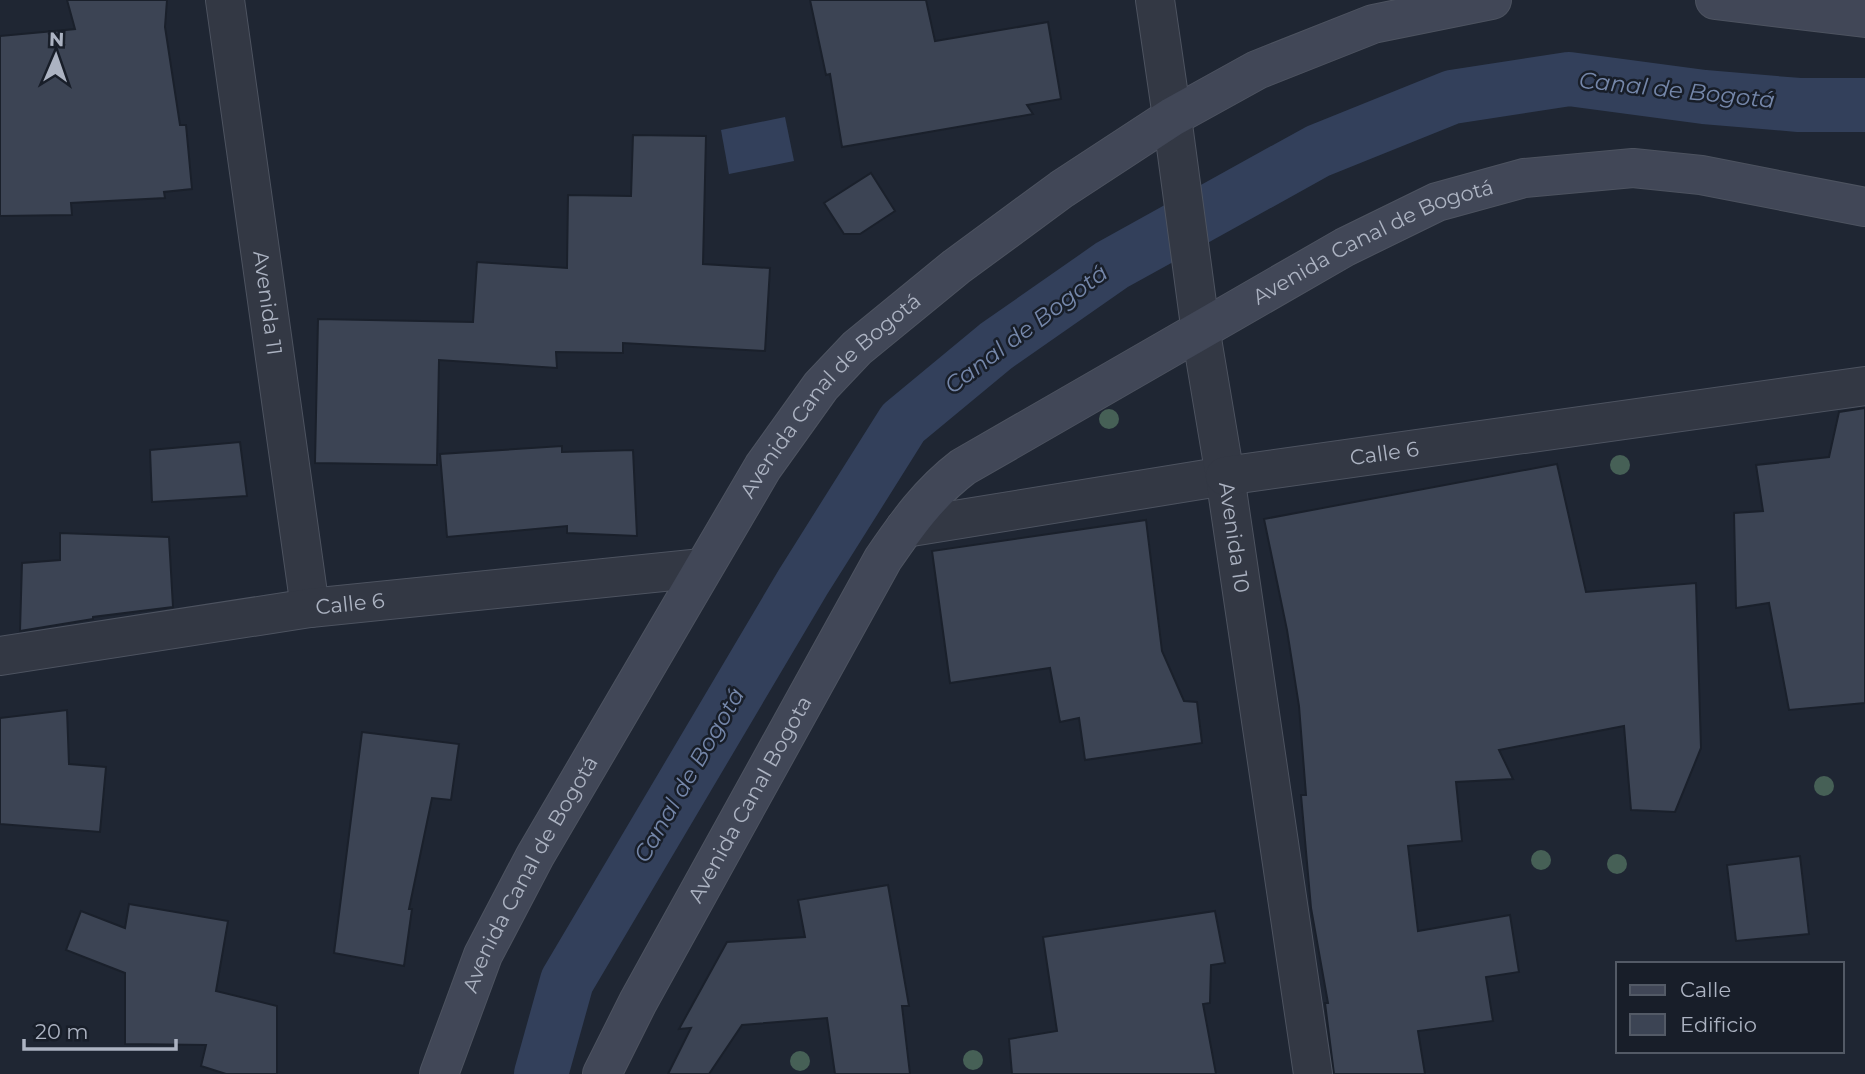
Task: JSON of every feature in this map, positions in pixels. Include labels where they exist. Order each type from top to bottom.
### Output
[{"type":"main road","name":"Avenida Canal de Bogotá","points":[[439,1074],[470,987],[503,911],[702,568],[788,429],[857,348],[956,267],[1062,189],[1174,132],[1257,70],[1373,24],[1492,0]]},
{"type":"main road","points":[[1715,0],[1865,18]]},
{"type":"main road","name":"Avenida Canal de Bogotá","points":[[905,528],[939,485],[981,455],[1394,221],[1437,202],[1524,177],[1633,168],[1701,175],[1865,207]]},
{"type":"main road","name":"Avenida Canal Bogota","points":[[602,1074],[678,930],[883,559],[905,528]]},
{"type":"street","name":"Avenida 11","points":[[225,0],[310,608]]},
{"type":"street","name":"Avenida 10","points":[[1155,0],[1195,272],[1201,332],[1226,476],[1313,1074]]},
{"type":"street","name":"Calle 6","points":[[905,528],[1226,476],[1865,386]]},
{"type":"street","name":"Calle 6","points":[[0,656],[310,608],[702,568]]},
{"type":"water","points":[[785,117],[794,161],[729,174],[721,130]]},
{"type":"building","points":[[67,0],[167,0],[165,27],[180,125],[186,125],[192,189],[164,192],[165,198],[71,203],[72,215],[0,216],[0,36],[75,29]]},
{"type":"building","points":[[810,0],[926,0],[935,41],[1048,22],[1061,99],[1027,105],[1033,114],[842,147],[830,74],[826,75]]},
{"type":"building","points":[[633,135],[706,136],[703,264],[770,268],[765,351],[623,343],[623,353],[556,352],[557,368],[439,360],[437,465],[315,463],[318,319],[473,322],[477,262],[567,268],[568,195],[631,196]]},
{"type":"building","points":[[871,173],[895,211],[860,234],[844,234],[824,203]]},
{"type":"building","points":[[1865,408],[1865,703],[1789,710],[1769,603],[1736,608],[1734,513],[1763,511],[1756,465],[1829,457],[1839,412]]},
{"type":"building","points":[[240,442],[247,496],[152,502],[150,450]]},
{"type":"building","points":[[562,446],[562,452],[633,450],[637,536],[567,533],[567,526],[447,537],[440,454]]},
{"type":"building","points":[[1557,464],[1586,592],[1696,583],[1701,748],[1675,812],[1631,810],[1624,726],[1499,750],[1513,779],[1456,782],[1462,841],[1408,846],[1418,931],[1510,915],[1519,972],[1486,977],[1493,1021],[1418,1031],[1425,1074],[1334,1074],[1325,1003],[1328,1003],[1311,908],[1301,795],[1306,795],[1299,706],[1287,630],[1264,519]]},
{"type":"building","points":[[1146,520],[1162,651],[1184,701],[1197,702],[1202,743],[1085,760],[1079,718],[1060,722],[1050,668],[950,683],[932,551]]},
{"type":"building","points":[[60,533],[169,537],[173,607],[93,617],[20,631],[22,563],[60,560]]},
{"type":"building","points":[[67,710],[69,764],[106,767],[100,832],[0,824],[0,718]]},
{"type":"building","points":[[362,732],[459,744],[451,800],[432,798],[409,909],[412,909],[404,966],[334,953]]},
{"type":"building","points":[[1800,856],[1809,934],[1736,941],[1727,865]]},
{"type":"building","points":[[888,885],[909,1006],[902,1006],[910,1074],[835,1074],[827,1018],[742,1025],[709,1074],[668,1074],[691,1028],[679,1029],[727,942],[805,937],[798,900]]},
{"type":"building","points":[[129,904],[228,921],[216,991],[277,1006],[277,1074],[226,1074],[201,1066],[206,1045],[125,1044],[125,973],[66,950],[81,911],[125,928]]},
{"type":"building","points":[[1215,911],[1225,963],[1211,965],[1210,1003],[1203,1004],[1216,1074],[1012,1074],[1009,1039],[1057,1031],[1043,937]]},
{"type":"waterway","name":"Canal de Bogotá","points":[[541,1074],[567,981],[803,582],[903,423],[996,346],[1112,265],[1318,151],[1452,97],[1569,79],[1704,97],[1799,105],[1865,105]]}]
